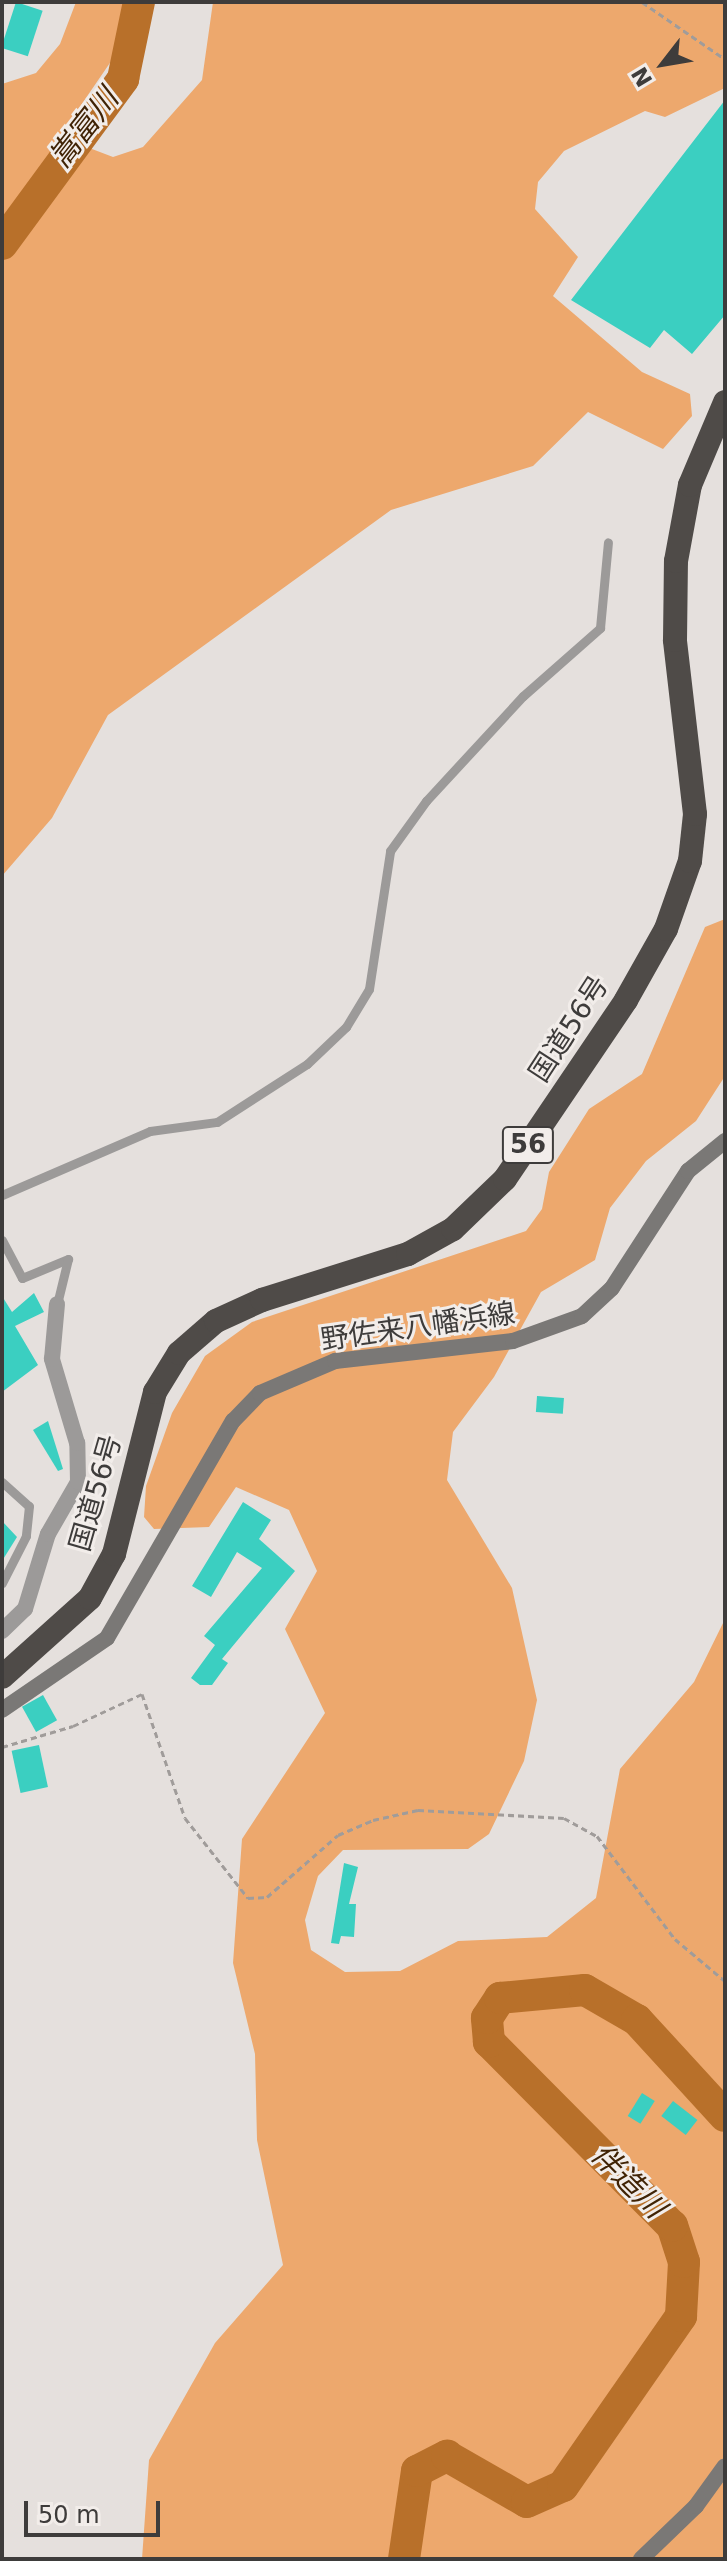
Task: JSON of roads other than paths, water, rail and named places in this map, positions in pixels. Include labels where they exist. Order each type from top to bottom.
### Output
[{"type":"highway","name":"国道56号","points":[[2,1677],[90,1598],[114,1554],[155,1392],[179,1353],[216,1321],[262,1300],[408,1254],[453,1229],[505,1179],[626,1000],[666,929],[690,861],[695,814],[675,640],[676,561],[690,485],[725,402]]},
{"type":"main road","name":"野佐来八幡浜線","points":[[2,1710],[107,1638],[132,1606],[233,1421],[260,1393],[335,1361],[513,1341],[582,1316],[612,1288],[688,1171],[725,1141]]},
{"type":"main road","points":[[641,2559],[696,2506],[725,2466]]},
{"type":"street","points":[[2,1631],[25,1609],[48,1534],[78,1482],[77,1443],[52,1359],[57,1304]]},
{"type":"lane","points":[[2,1195],[150,1131],[217,1122],[307,1064],[346,1027],[369,989],[390,851],[523,696],[600,628],[608,542]]},
{"type":"lane","points":[[2,1240],[22,1278],[68,1259],[57,1304]]},
{"type":"lane","points":[[2,1482],[29,1506],[26,1536],[2,1583]]},
{"type":"waterway","name":"嵩富川","points":[[2,244],[123,79],[139,2]]},
{"type":"waterway","name":"伴造川","points":[[404,2559],[417,2471],[447,2456],[527,2502],[563,2486],[681,2316],[684,2262],[672,2226],[489,2042],[487,2018],[500,1998],[585,1990],[637,2020],[725,2116]]}]
